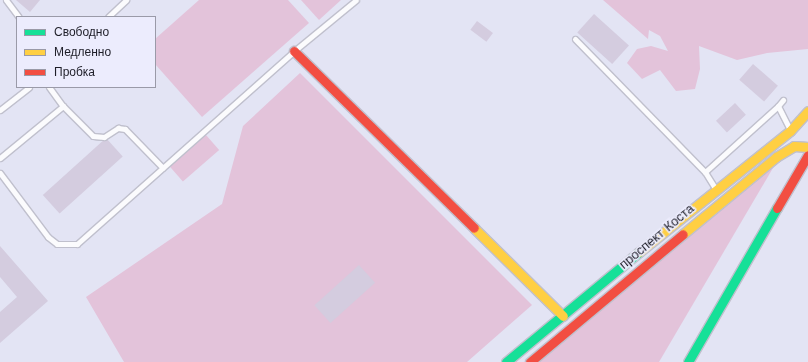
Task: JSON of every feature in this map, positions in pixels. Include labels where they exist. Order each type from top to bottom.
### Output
[{"type":"main road","points":[[294,51],[562,316]]},
{"type":"main road","name":"проспект Коста","points":[[506,362],[716,188],[790,131],[808,111]]},
{"type":"main road","points":[[790,131],[808,127]]},
{"type":"main road","name":"проспект Коста","points":[[530,362],[776,157],[794,146],[808,147]]},
{"type":"main road","points":[[688,362],[808,155]]},
{"type":"main road","points":[[716,188],[726,200]]},
{"type":"lane","points":[[6,0],[17,16]]},
{"type":"lane","points":[[109,16],[126,0]]},
{"type":"lane","points":[[0,174],[48,237],[57,244],[68,246],[77,244],[294,51],[356,0]]},
{"type":"lane","points":[[575,39],[705,172],[716,188]]},
{"type":"lane","points":[[0,110],[28,88]]},
{"type":"lane","points":[[50,88],[63,106],[97,138],[118,128],[124,129],[163,168]]},
{"type":"lane","points":[[705,172],[783,100]]},
{"type":"lane","points":[[0,158],[63,106]]},
{"type":"lane","points":[[778,106],[790,131]]},
{"type":"shaded area","points":[[199,0],[288,0],[309,23],[202,117],[156,65],[156,38]]},
{"type":"shaded area","points":[[301,0],[341,0],[319,20]]},
{"type":"shaded area","points":[[603,0],[808,0],[808,49],[767,53],[737,60],[699,46],[700,69],[695,89],[676,91],[660,70],[642,79],[627,63],[637,49],[651,46],[668,51],[660,36],[649,30],[648,39]]},
{"type":"shaded area","points":[[300,73],[532,305],[467,362],[124,362],[86,297],[222,204],[243,126]]},
{"type":"shaded area","points":[[206,135],[219,150],[183,182],[170,166]]},
{"type":"shaded area","points":[[780,156],[659,362],[537,362]]},
{"type":"building","points":[[16,0],[40,0],[30,12]]},
{"type":"building","points":[[594,14],[629,45],[612,64],[577,33]]},
{"type":"building","points":[[477,21],[493,33],[486,42],[470,30]]},
{"type":"building","points":[[753,64],[778,86],[764,101],[739,80]]},
{"type":"building","points":[[735,103],[746,115],[727,132],[716,121]]},
{"type":"building","points":[[106,138],[123,157],[60,213],[43,195]]},
{"type":"building","points":[[0,246],[48,301],[0,343],[0,312],[17,297],[0,277]]},
{"type":"building","points":[[359,265],[375,283],[330,323],[314,305]]},
{"type":"traffic: fast","points":[[688,362],[777,208]]},
{"type":"traffic: fast","points":[[506,362],[639,252]]},
{"type":"traffic: slow","points":[[639,252],[790,131],[808,111]]},
{"type":"traffic: slow","points":[[683,234],[776,157],[794,146],[808,147]]},
{"type":"traffic: slow","points":[[474,228],[563,316]]},
{"type":"traffic: jam","points":[[294,51],[474,228]]},
{"type":"traffic: jam","points":[[777,208],[808,155]]},
{"type":"traffic: jam","points":[[530,362],[683,234]]}]
